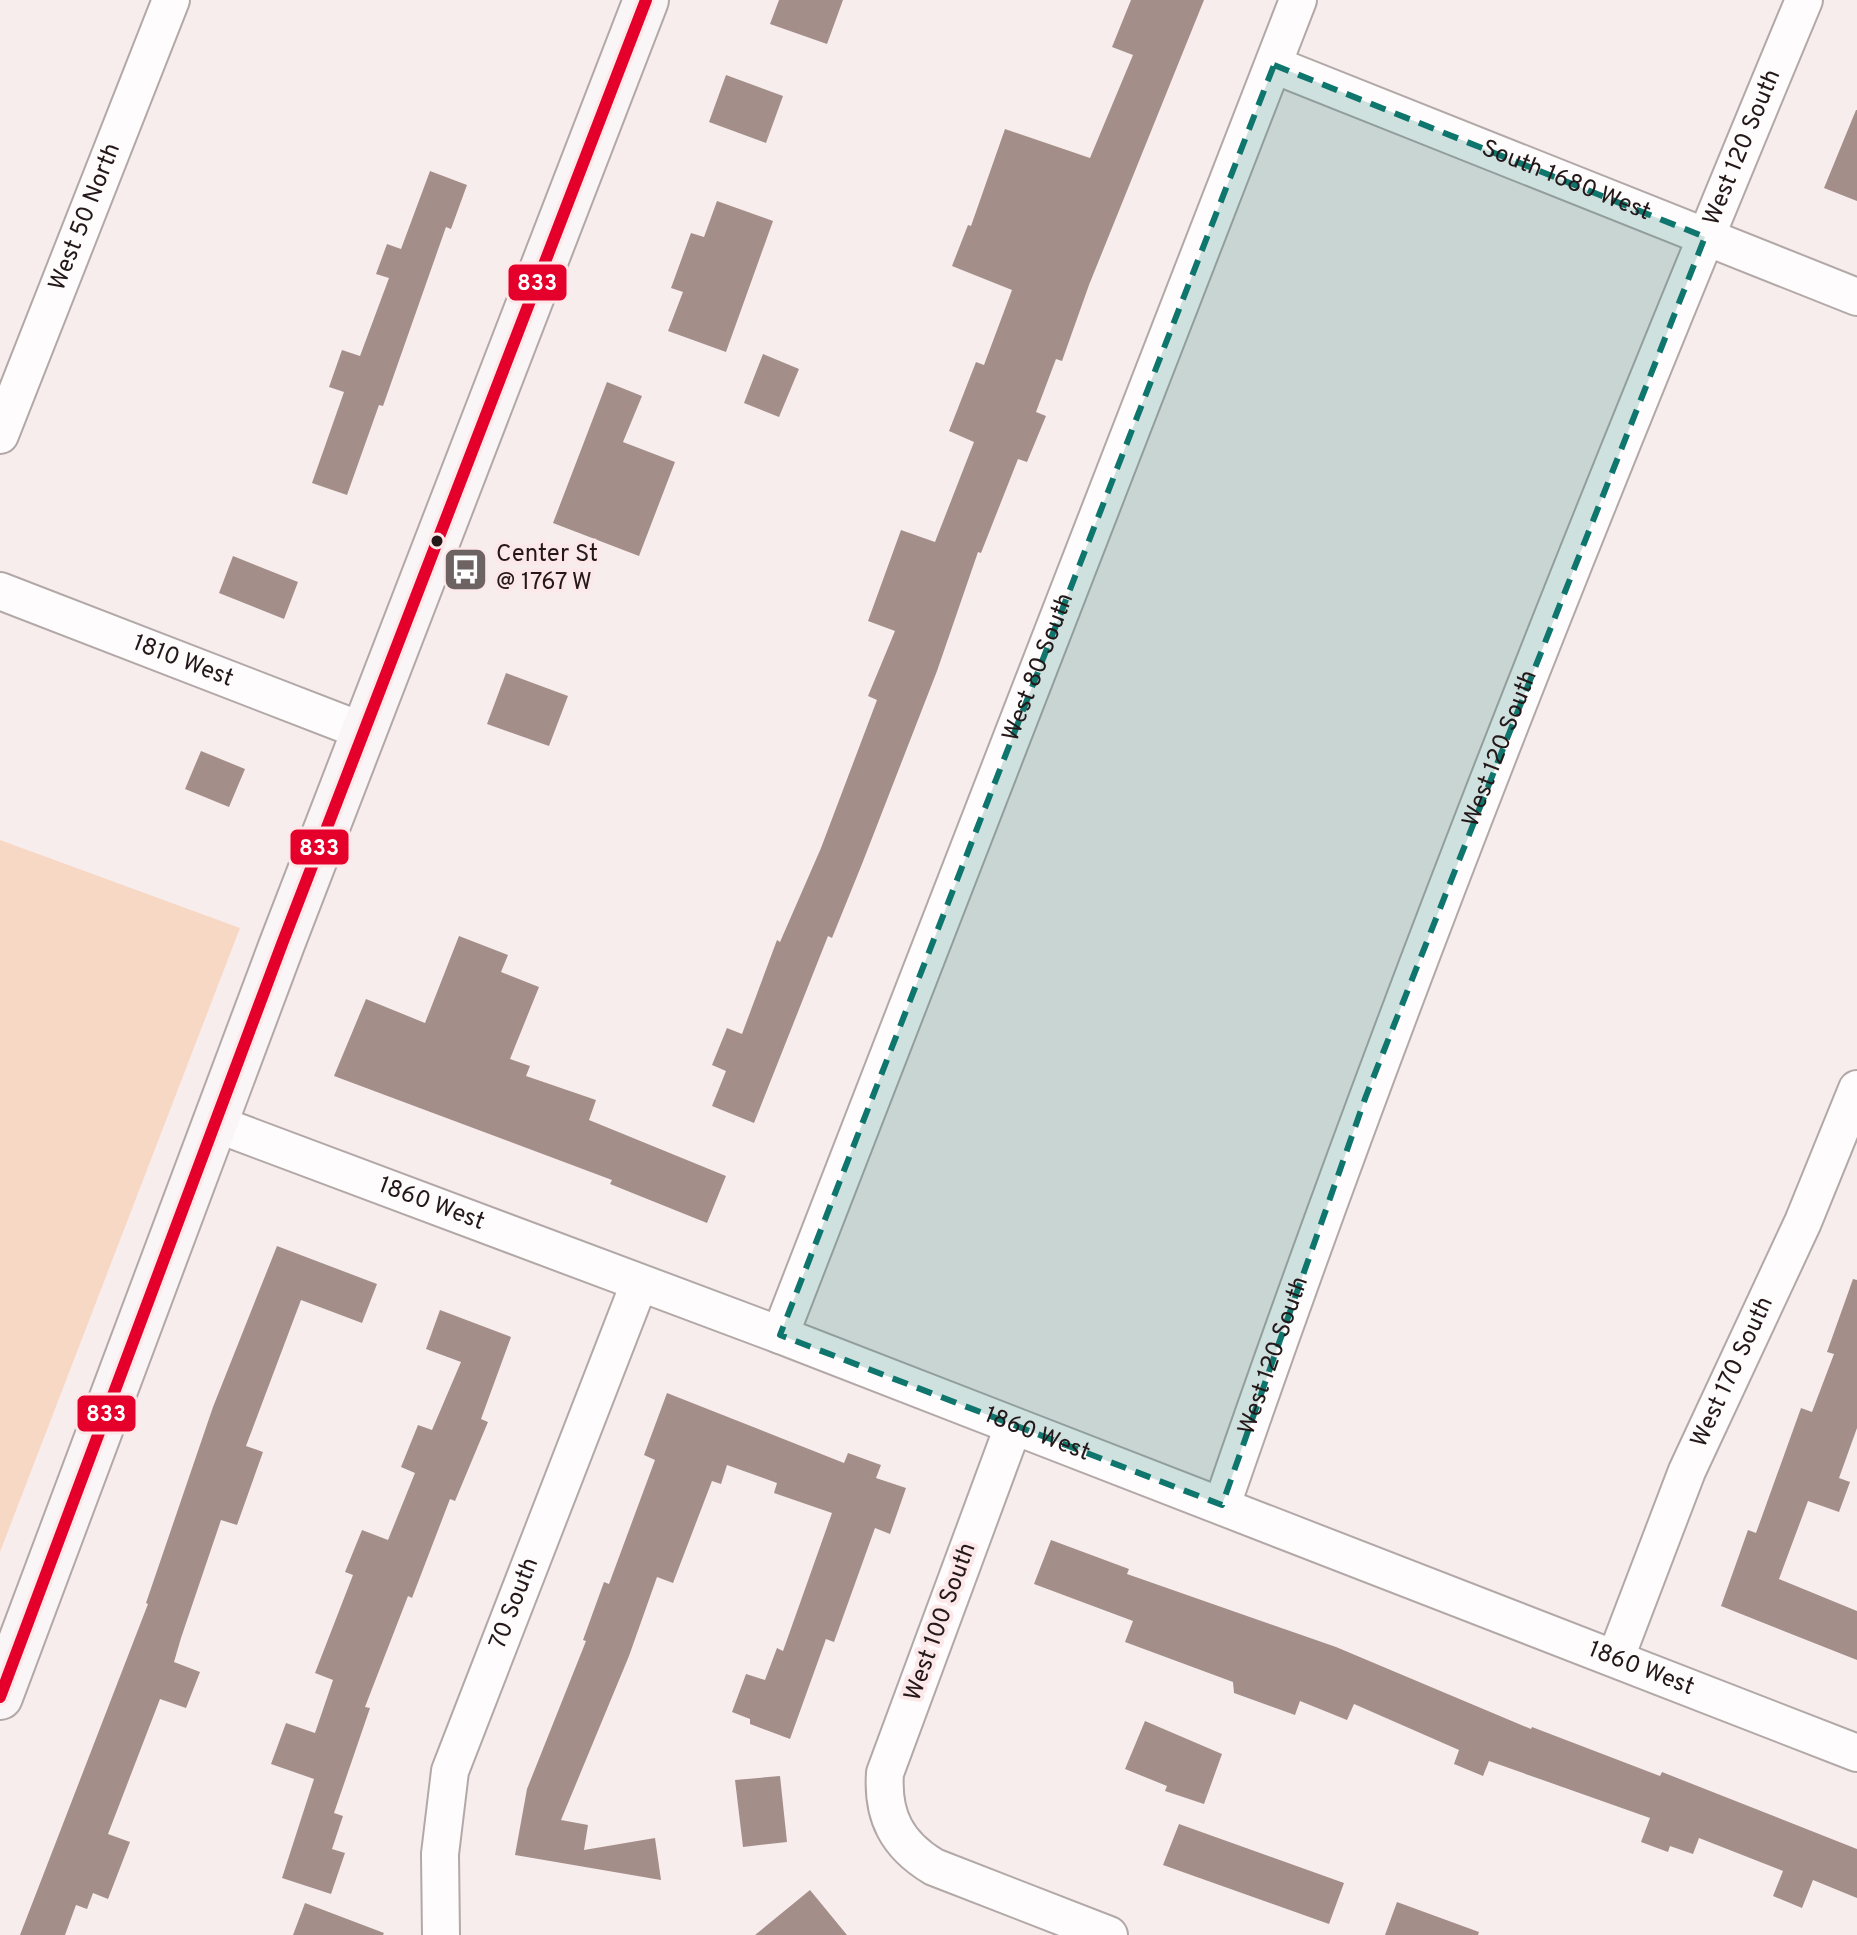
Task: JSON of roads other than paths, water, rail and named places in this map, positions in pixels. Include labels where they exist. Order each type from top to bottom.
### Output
[{"type":"main road","points":[[0,1697],[214,1123],[646,0]]},
{"type":"street","name":"West 50 North","points":[[0,435],[171,0]]},
{"type":"street","name":"West 80 South","points":[[780,1335],[1298,0]]},
{"type":"street","name":"West 120 South","points":[[1222,1505],[1366,1096],[1705,237],[1804,0]]},
{"type":"street","name":"South 1680 West","points":[[1274,65],[1857,297]]},
{"type":"street","name":"1810 West","points":[[0,591],[365,732]]},
{"type":"street","name":"West 170 South","points":[[1616,1657],[1687,1471],[1803,1222],[1857,1089]]},
{"type":"street","name":"1860 West","points":[[214,1123],[780,1335],[1857,1753]]},
{"type":"street","name":"70 South","points":[[441,1935],[440,1854],[450,1771],[639,1284]]},
{"type":"street","name":"West 100 South","points":[[1013,1427],[885,1773],[883,1796],[888,1819],[899,1839],[915,1856],[934,1867],[1109,1935]]},
{"type":"place","name":"Center St @ 1767 W","points":[[465,569]]}]
